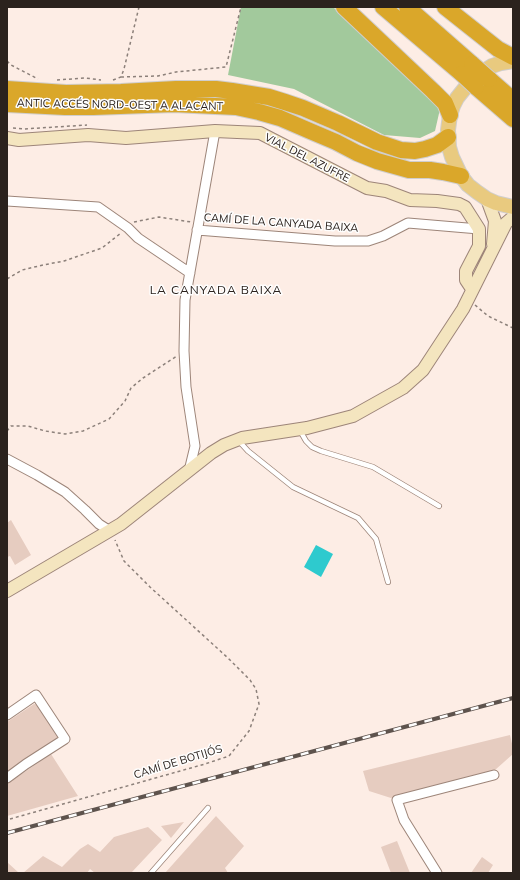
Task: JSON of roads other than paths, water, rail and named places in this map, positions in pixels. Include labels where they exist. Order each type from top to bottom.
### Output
[{"type":"highway","points":[[344,7],[434,91],[444,103],[450,115]]},
{"type":"highway","points":[[383,7],[467,69]]},
{"type":"highway","points":[[407,7],[467,69],[483,83],[513,119]]},
{"type":"highway","points":[[445,7],[498,50],[513,57]]},
{"type":"highway","points":[[483,83],[513,100]]},
{"type":"highway","name":"ANTIC ACCÉS NORD-OEST A ALACANT","points":[[7,89],[66,93],[216,89],[268,97],[286,102],[338,123],[377,142],[402,150],[415,151],[426,149],[438,145],[448,137]]},
{"type":"highway","name":"ANTIC ACCÉS NORD-OEST A ALACANT","points":[[7,104],[65,107],[174,104],[236,107],[280,118],[377,161],[409,170],[430,170],[461,176]]},
{"type":"main road","points":[[513,61],[492,66],[476,76],[469,83],[453,106],[448,130],[449,147],[452,157],[461,176],[468,185],[487,199],[496,203],[513,206]]},
{"type":"street","name":"VIAL DEL AZUFRE","points":[[10,134],[19,140],[88,135],[126,138],[215,131],[260,133],[367,188],[386,192],[410,200],[437,201],[459,204],[465,207],[480,229]]},
{"type":"street","points":[[189,471],[195,446],[186,387],[184,351],[185,300],[215,131]]},
{"type":"street","points":[[487,199],[495,221],[492,253]]},
{"type":"street","points":[[7,200],[98,207],[128,228],[138,238],[190,273]]},
{"type":"street","points":[[7,591],[121,524],[211,453],[224,445],[237,439],[301,429],[353,416],[403,388],[423,370],[463,309],[506,223],[513,217]]},
{"type":"street","name":"CAMÍ DE LA CANYADA BAIXA","points":[[198,226],[336,241],[368,241],[408,223],[480,229]]},
{"type":"street","points":[[470,294],[466,280],[466,270],[479,246],[480,229]]},
{"type":"street","points":[[7,459],[65,492],[99,524],[110,531]]},
{"type":"street","points":[[7,715],[36,695],[65,739],[7,778]]},
{"type":"street","points":[[436,873],[404,820],[397,800],[494,775]]},
{"type":"lane","points":[[301,429],[306,441],[312,447],[373,468],[439,506]]},
{"type":"lane","points":[[237,439],[248,451],[293,487],[358,518],[376,539],[388,582]]},
{"type":"lane","points":[[151,873],[208,808]]},
{"type":"water","points":[[316,545],[333,554],[321,577],[304,567]]},
{"type":"railway","points":[[7,833],[513,698]]},
{"type":"district","name":"LA CANYADA BAIXA","points":[[216,290]]}]
